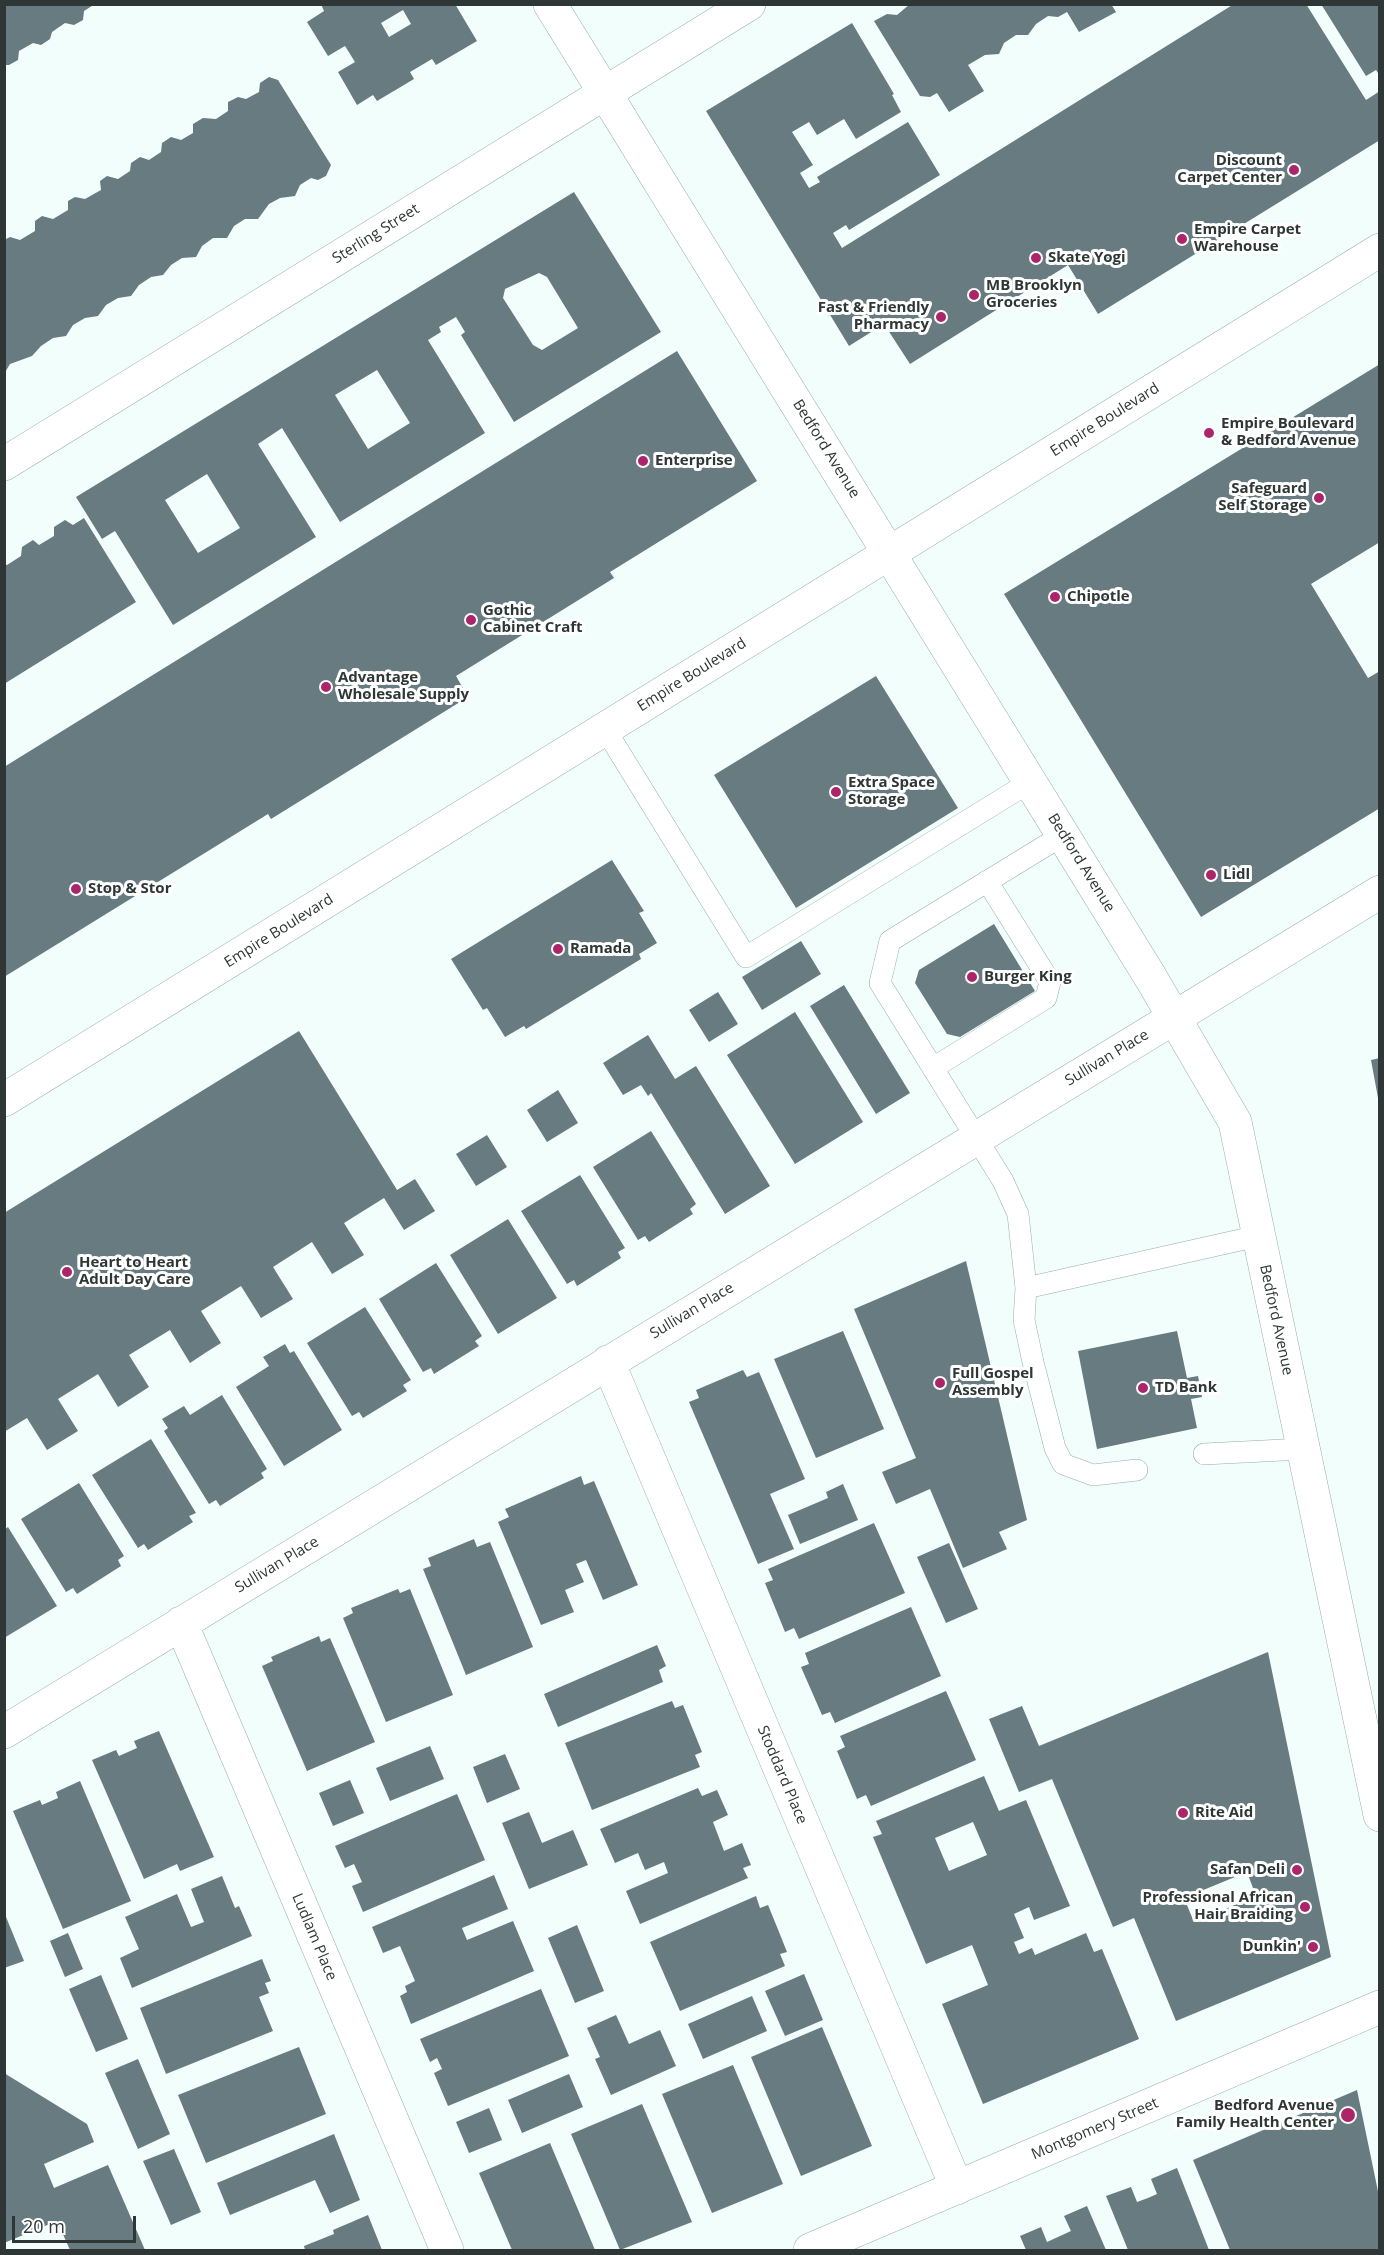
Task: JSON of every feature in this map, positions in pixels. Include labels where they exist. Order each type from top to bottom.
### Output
[{"type":"street","name":"Bedford Avenue","points":[[550,4],[1175,1016],[1234,1122],[1380,1815]]},
{"type":"street","name":"Sterling Street","points":[[4,464],[748,4]]},
{"type":"street","name":"Empire Boulevard","points":[[4,1100],[1380,250]]},
{"type":"street","name":"Sullivan Place","points":[[4,1732],[1380,892]]},
{"type":"street","name":"Stoddard Place","points":[[608,1362],[957,2188]]},
{"type":"street","name":"Ludlam Place","points":[[182,1623],[447,2250]]},
{"type":"street","name":"Montgomery Street","points":[[810,2250],[1380,2007]]},
{"type":"lane","points":[[605,729],[746,957],[1030,782]]},
{"type":"lane","points":[[1063,835],[890,941],[880,983],[1003,1181],[1018,1214],[1026,1288],[1024,1320],[1055,1448],[1063,1464],[1094,1476],[1137,1470]]},
{"type":"lane","points":[[933,1068],[1046,998],[1050,982],[987,881]]},
{"type":"lane","points":[[1026,1288],[1258,1236]]},
{"type":"lane","points":[[1204,1454],[1303,1449]]},
{"type":"building","points":[[4,4],[95,4],[84,11],[83,20],[74,25],[65,23],[52,32],[50,39],[41,45],[33,43],[19,51],[18,60],[4,65]]},
{"type":"building","points":[[321,4],[455,4],[477,41],[436,65],[432,59],[410,72],[414,79],[377,101],[373,95],[357,105],[338,72],[355,62],[345,46],[328,56],[307,22],[324,11]],"holes":[[[403,10],[411,24],[389,37],[381,23]]]},
{"type":"building","points":[[910,4],[1111,4],[1116,12],[1079,32],[1067,12],[1058,17],[1048,16],[1036,24],[1028,35],[1016,35],[1004,43],[999,54],[985,55],[968,65],[984,91],[949,112],[937,93],[930,97],[920,96],[874,21],[887,14],[897,15]]},
{"type":"building","points":[[1234,4],[1306,4],[1366,100],[1380,91],[1380,140],[1098,314],[1068,265],[910,364],[884,324],[849,346],[706,111],[852,23],[894,94],[892,95],[901,112],[856,139],[844,119],[817,135],[809,122],[792,132],[813,165],[800,173],[809,188],[820,182],[817,177],[908,122],[940,175],[849,230],[846,225],[833,233],[842,248]]},
{"type":"building","points":[[1321,4],[1380,4],[1380,76],[1376,70],[1366,76]]},
{"type":"building","points":[[269,77],[278,80],[331,165],[326,176],[318,180],[311,178],[300,185],[295,196],[280,198],[269,204],[258,219],[245,219],[234,226],[227,238],[213,238],[202,246],[196,257],[182,258],[171,265],[163,275],[151,277],[139,285],[131,296],[118,298],[106,305],[98,316],[85,318],[73,325],[66,336],[53,338],[32,356],[10,364],[4,374],[4,240],[10,237],[20,240],[35,231],[35,221],[42,216],[53,219],[68,210],[68,201],[75,197],[85,199],[101,190],[100,181],[107,176],[118,179],[130,171],[131,163],[140,157],[149,160],[161,152],[162,143],[171,137],[181,140],[193,133],[193,124],[203,118],[216,119],[228,111],[228,102],[238,97],[246,99],[259,92],[260,83]]},
{"type":"building","points":[[574,192],[661,332],[514,422],[461,335],[465,332],[456,317],[439,327],[441,332],[428,340],[485,433],[340,522],[282,428],[258,444],[316,537],[173,625],[115,531],[102,539],[76,497]],"holes":[[[539,273],[547,277],[578,328],[542,350],[533,345],[503,298],[505,289]],[[377,370],[410,423],[368,449],[335,395]],[[207,474],[240,528],[198,553],[165,500]]]},
{"type":"building","points":[[677,351],[757,481],[610,572],[614,578],[456,676],[468,697],[271,819],[268,814],[4,977],[4,767]]},
{"type":"building","points":[[1380,364],[1380,542],[1311,584],[1368,678],[1380,671],[1380,808],[1201,917],[1004,594]]},
{"type":"building","points":[[84,518],[136,602],[4,684],[4,564],[7,565],[21,556],[22,547],[33,540],[39,545],[54,536],[54,527],[65,520],[73,525]]},
{"type":"building","name":"Extra Space Storage","points":[[876,676],[958,808],[796,908],[714,775]]},
{"type":"building","name":"Ramada","points":[[612,860],[644,911],[639,913],[657,943],[639,954],[641,959],[526,1029],[524,1026],[505,1037],[487,1008],[483,1010],[451,959]]},
{"type":"building","name":"Burger King","points":[[994,924],[1035,991],[960,1037],[947,1034],[915,983],[919,970]]},
{"type":"building","points":[[801,941],[821,974],[762,1010],[742,977]]},
{"type":"building","points":[[844,985],[910,1093],[876,1114],[810,1006]]},
{"type":"building","points":[[718,992],[738,1024],[709,1042],[689,1010]]},
{"type":"building","points":[[795,1012],[863,1122],[795,1164],[727,1055]]},
{"type":"building","points":[[299,1031],[397,1190],[415,1179],[435,1211],[404,1230],[384,1198],[344,1223],[364,1255],[332,1274],[312,1242],[273,1267],[293,1299],[261,1318],[241,1286],[201,1311],[221,1343],[190,1363],[170,1330],[129,1355],[149,1387],[118,1407],[98,1374],[58,1399],[78,1431],[47,1450],[27,1418],[4,1432],[4,1213]]},
{"type":"building","points":[[648,1035],[675,1079],[696,1066],[770,1186],[725,1214],[651,1093],[648,1096],[641,1085],[623,1095],[603,1063]]},
{"type":"building","points":[[1380,1058],[1380,1098],[1378,1098],[1371,1060]]},
{"type":"building","points":[[558,1090],[578,1123],[547,1142],[527,1110]]},
{"type":"building","points":[[651,1131],[696,1204],[690,1209],[693,1214],[649,1242],[645,1236],[638,1240],[593,1167]]},
{"type":"building","points":[[487,1135],[507,1167],[476,1186],[456,1154]]},
{"type":"building","points":[[580,1175],[625,1248],[618,1252],[621,1258],[577,1286],[574,1280],[567,1284],[521,1211]]},
{"type":"building","points":[[508,1219],[557,1298],[498,1334],[450,1255]]},
{"type":"building","name":"Full Gospel Assembly","points":[[966,1261],[1027,1520],[999,1532],[1007,1549],[963,1568],[930,1489],[896,1504],[882,1472],[916,1458],[854,1309]]},
{"type":"building","points":[[436,1263],[482,1336],[475,1341],[479,1346],[434,1374],[431,1368],[423,1372],[379,1299]]},
{"type":"building","points":[[365,1307],[411,1380],[403,1385],[407,1391],[363,1418],[359,1412],[352,1416],[307,1343]]},
{"type":"building","points":[[843,1331],[884,1429],[816,1458],[774,1359]]},
{"type":"building","name":"TD Bank","points":[[1177,1331],[1187,1378],[1198,1376],[1202,1397],[1191,1399],[1197,1428],[1097,1449],[1078,1351]]},
{"type":"building","points":[[285,1344],[290,1353],[294,1351],[342,1430],[284,1466],[236,1387],[269,1366],[263,1357]]},
{"type":"building","points":[[743,1370],[747,1377],[759,1372],[805,1479],[770,1494],[794,1549],[758,1564],[689,1402],[699,1398],[696,1390]]},
{"type":"building","points":[[222,1395],[267,1469],[261,1473],[264,1478],[220,1506],[216,1500],[209,1504],[164,1431],[168,1428],[162,1419],[184,1406],[190,1415]]},
{"type":"building","points":[[151,1439],[196,1513],[189,1516],[193,1522],[148,1550],[144,1544],[138,1548],[92,1475]]},
{"type":"building","points":[[581,1476],[584,1485],[594,1481],[638,1585],[603,1600],[586,1560],[576,1564],[584,1582],[565,1590],[574,1612],[541,1625],[498,1522],[509,1517],[505,1509]]},
{"type":"building","points":[[79,1483],[124,1556],[118,1560],[121,1566],[77,1594],[73,1588],[66,1592],[21,1519]]},
{"type":"building","points":[[843,1484],[858,1520],[800,1544],[788,1515],[828,1498],[826,1492]]},
{"type":"building","points":[[874,1523],[905,1593],[799,1639],[794,1628],[785,1632],[765,1583],[773,1580],[768,1569]]},
{"type":"building","points":[[8,1527],[57,1606],[4,1638],[4,1530]]},
{"type":"building","points":[[474,1539],[477,1547],[490,1542],[533,1647],[466,1675],[423,1569],[431,1566],[428,1558]]},
{"type":"building","points":[[949,1543],[978,1609],[946,1623],[917,1557]]},
{"type":"building","points":[[398,1589],[400,1593],[410,1589],[453,1695],[386,1722],[343,1618],[353,1613],[351,1608]]},
{"type":"building","points":[[911,1607],[941,1676],[835,1723],[830,1712],[822,1715],[801,1667],[809,1664],[805,1653]]},
{"type":"building","points":[[319,1636],[321,1642],[330,1638],[375,1742],[307,1771],[262,1666],[273,1661],[271,1657]]},
{"type":"building","points":[[657,1645],[666,1666],[659,1670],[663,1682],[558,1727],[544,1694]]},
{"type":"building","name":"Rite Aid","points":[[1268,1652],[1331,1957],[1176,2021],[1134,1918],[1113,1927],[1052,1779],[1019,1792],[989,1719],[1022,1706],[1039,1746]],"holes":[[[1247,1872],[1256,1896],[1194,1922],[1184,1898]]]},
{"type":"building","points":[[946,1691],[976,1760],[871,1806],[866,1795],[857,1799],[837,1751],[845,1747],[840,1736]]},
{"type":"building","points":[[672,1701],[675,1708],[683,1705],[702,1752],[695,1755],[700,1767],[592,1810],[565,1743]]},
{"type":"building","points":[[159,1731],[214,1857],[180,1871],[177,1864],[144,1879],[92,1760],[116,1750],[119,1756],[137,1748],[134,1741]]},
{"type":"building","points":[[430,1746],[444,1779],[390,1801],[376,1768]]},
{"type":"building","points":[[505,1754],[520,1789],[487,1803],[473,1767]]},
{"type":"building","points":[[984,1776],[999,1811],[1026,1800],[1070,1906],[1034,1920],[1029,1907],[1014,1914],[1024,1938],[1014,1942],[1019,1954],[1032,1948],[1035,1955],[1086,1933],[1094,1952],[1102,1949],[1139,2039],[983,2104],[942,2004],[988,1985],[972,1945],[926,1964],[873,1837],[882,1834],[876,1821]],"holes":[[[973,1822],[987,1855],[949,1871],[935,1838]]]},
{"type":"building","points":[[350,1780],[364,1813],[333,1826],[319,1793]]},
{"type":"building","points":[[80,1781],[131,1901],[63,1929],[13,1811],[40,1800],[42,1805],[58,1798],[56,1792]]},
{"type":"building","points":[[698,1788],[702,1796],[717,1790],[728,1815],[713,1822],[724,1851],[742,1843],[751,1865],[743,1868],[748,1878],[640,1924],[626,1891],[668,1873],[664,1862],[645,1870],[638,1853],[615,1863],[600,1829]]},
{"type":"building","points":[[457,1794],[485,1860],[363,1912],[352,1886],[362,1882],[354,1864],[345,1868],[335,1846]]},
{"type":"building","points":[[529,1812],[542,1843],[573,1830],[588,1865],[529,1889],[502,1823]]},
{"type":"building","points":[[494,1875],[508,1909],[462,1928],[467,1940],[513,1921],[534,1971],[411,2024],[400,1996],[407,1992],[405,1986],[415,1981],[400,1946],[383,1953],[372,1927]]},
{"type":"building","points":[[222,1876],[235,1908],[239,1906],[252,1936],[132,1988],[120,1958],[139,1949],[125,1917],[177,1894],[191,1927],[204,1922],[191,1889]]},
{"type":"building","points":[[756,1896],[760,1908],[768,1905],[787,1952],[780,1954],[785,1966],[680,2011],[650,1942]]},
{"type":"building","points":[[4,1912],[24,1961],[4,1968]]},
{"type":"building","points":[[577,1925],[604,1991],[575,2003],[548,1938]]},
{"type":"building","points":[[68,1933],[83,1969],[65,1977],[50,1941]]},
{"type":"building","points":[[262,1959],[271,1981],[265,1983],[269,1993],[259,1997],[273,2031],[166,2074],[140,2008]]},
{"type":"building","points":[[804,1974],[823,2020],[785,2036],[765,1991]]},
{"type":"building","points":[[101,1975],[128,2039],[96,2052],[69,1989]]},
{"type":"building","points":[[541,1989],[569,2056],[448,2106],[434,2073],[442,2069],[437,2058],[430,2062],[420,2039]]},
{"type":"building","points":[[752,1996],[767,2031],[703,2059],[688,2024]]},
{"type":"building","points":[[616,2015],[629,2044],[660,2030],[676,2066],[611,2095],[595,2059],[600,2057],[587,2028]]},
{"type":"building","points":[[822,2027],[872,2146],[801,2176],[751,2057]]},
{"type":"building","points":[[299,2047],[326,2114],[206,2163],[178,2095]]},
{"type":"building","points":[[138,2059],[170,2134],[138,2149],[105,2073]]},
{"type":"building","points":[[733,2065],[783,2184],[712,2213],[662,2094]]},
{"type":"building","points":[[4,2073],[87,2124],[94,2142],[44,2164],[54,2188],[108,2165],[145,2250],[70,2250],[57,2221],[4,2243]]},
{"type":"building","points":[[569,2074],[583,2107],[522,2133],[508,2100]]},
{"type":"building","points":[[1357,2090],[1380,2201],[1380,2250],[1230,2250],[1193,2160]]},
{"type":"building","points":[[642,2104],[692,2222],[620,2250],[571,2134]]},
{"type":"building","points":[[489,2108],[502,2140],[469,2153],[456,2122]]},
{"type":"building","points":[[334,2134],[360,2200],[330,2213],[315,2180],[230,2215],[217,2183]]},
{"type":"building","points":[[550,2143],[595,2250],[512,2250],[479,2173]]},
{"type":"building","points":[[174,2149],[201,2212],[171,2225],[143,2161]]},
{"type":"building","points":[[1177,2168],[1209,2250],[1128,2250],[1106,2196],[1131,2187],[1137,2202],[1148,2198],[1157,2194],[1151,2179]]},
{"type":"building","points":[[1087,2206],[1106,2250],[1026,2250],[1020,2236],[1041,2227],[1047,2242],[1071,2231],[1064,2216]]},
{"type":"building","points":[[368,2215],[382,2250],[305,2250],[304,2246],[334,2234],[333,2230]]},
{"type":"place","name":"Discount Carpet Center","points":[[1294,170]]},
{"type":"place","name":"Empire Carpet Warehouse","points":[[1182,239]]},
{"type":"place","name":"Skate Yogi","points":[[1036,258]]},
{"type":"place","name":"MB Brooklyn Groceries","points":[[974,295]]},
{"type":"place","name":"Fast & Friendly Pharmacy","points":[[941,317]]},
{"type":"place","name":"Empire Boulevard & Bedford Avenue","points":[[1209,433]]},
{"type":"place","name":"Enterprise","points":[[643,461]]},
{"type":"place","name":"Safeguard Self Storage","points":[[1319,498]]},
{"type":"place","name":"Chipotle","points":[[1055,597]]},
{"type":"place","name":"Gothic Cabinet Craft","points":[[471,620]]},
{"type":"place","name":"Advantage Wholesale Supply","points":[[326,687]]},
{"type":"place","name":"Extra Space Storage","points":[[836,792]]},
{"type":"place","name":"Lidl","points":[[1211,875]]},
{"type":"place","name":"Stop & Stor","points":[[76,889]]},
{"type":"place","name":"Ramada","points":[[558,949]]},
{"type":"place","name":"Burger King","points":[[972,977]]},
{"type":"place","name":"Heart to Heart Adult Day Care","points":[[67,1272]]},
{"type":"place","name":"Full Gospel Assembly","points":[[940,1383]]},
{"type":"place","name":"TD Bank","points":[[1143,1388]]},
{"type":"place","name":"Rite Aid","points":[[1183,1813]]},
{"type":"place","name":"Safan Deli","points":[[1297,1870]]},
{"type":"place","name":"Professional African Hair Braiding","points":[[1305,1907]]},
{"type":"place","name":"Dunkin'","points":[[1313,1947]]},
{"type":"place","name":"Bedford Avenue Family Health Center","points":[[1348,2115]]}]
